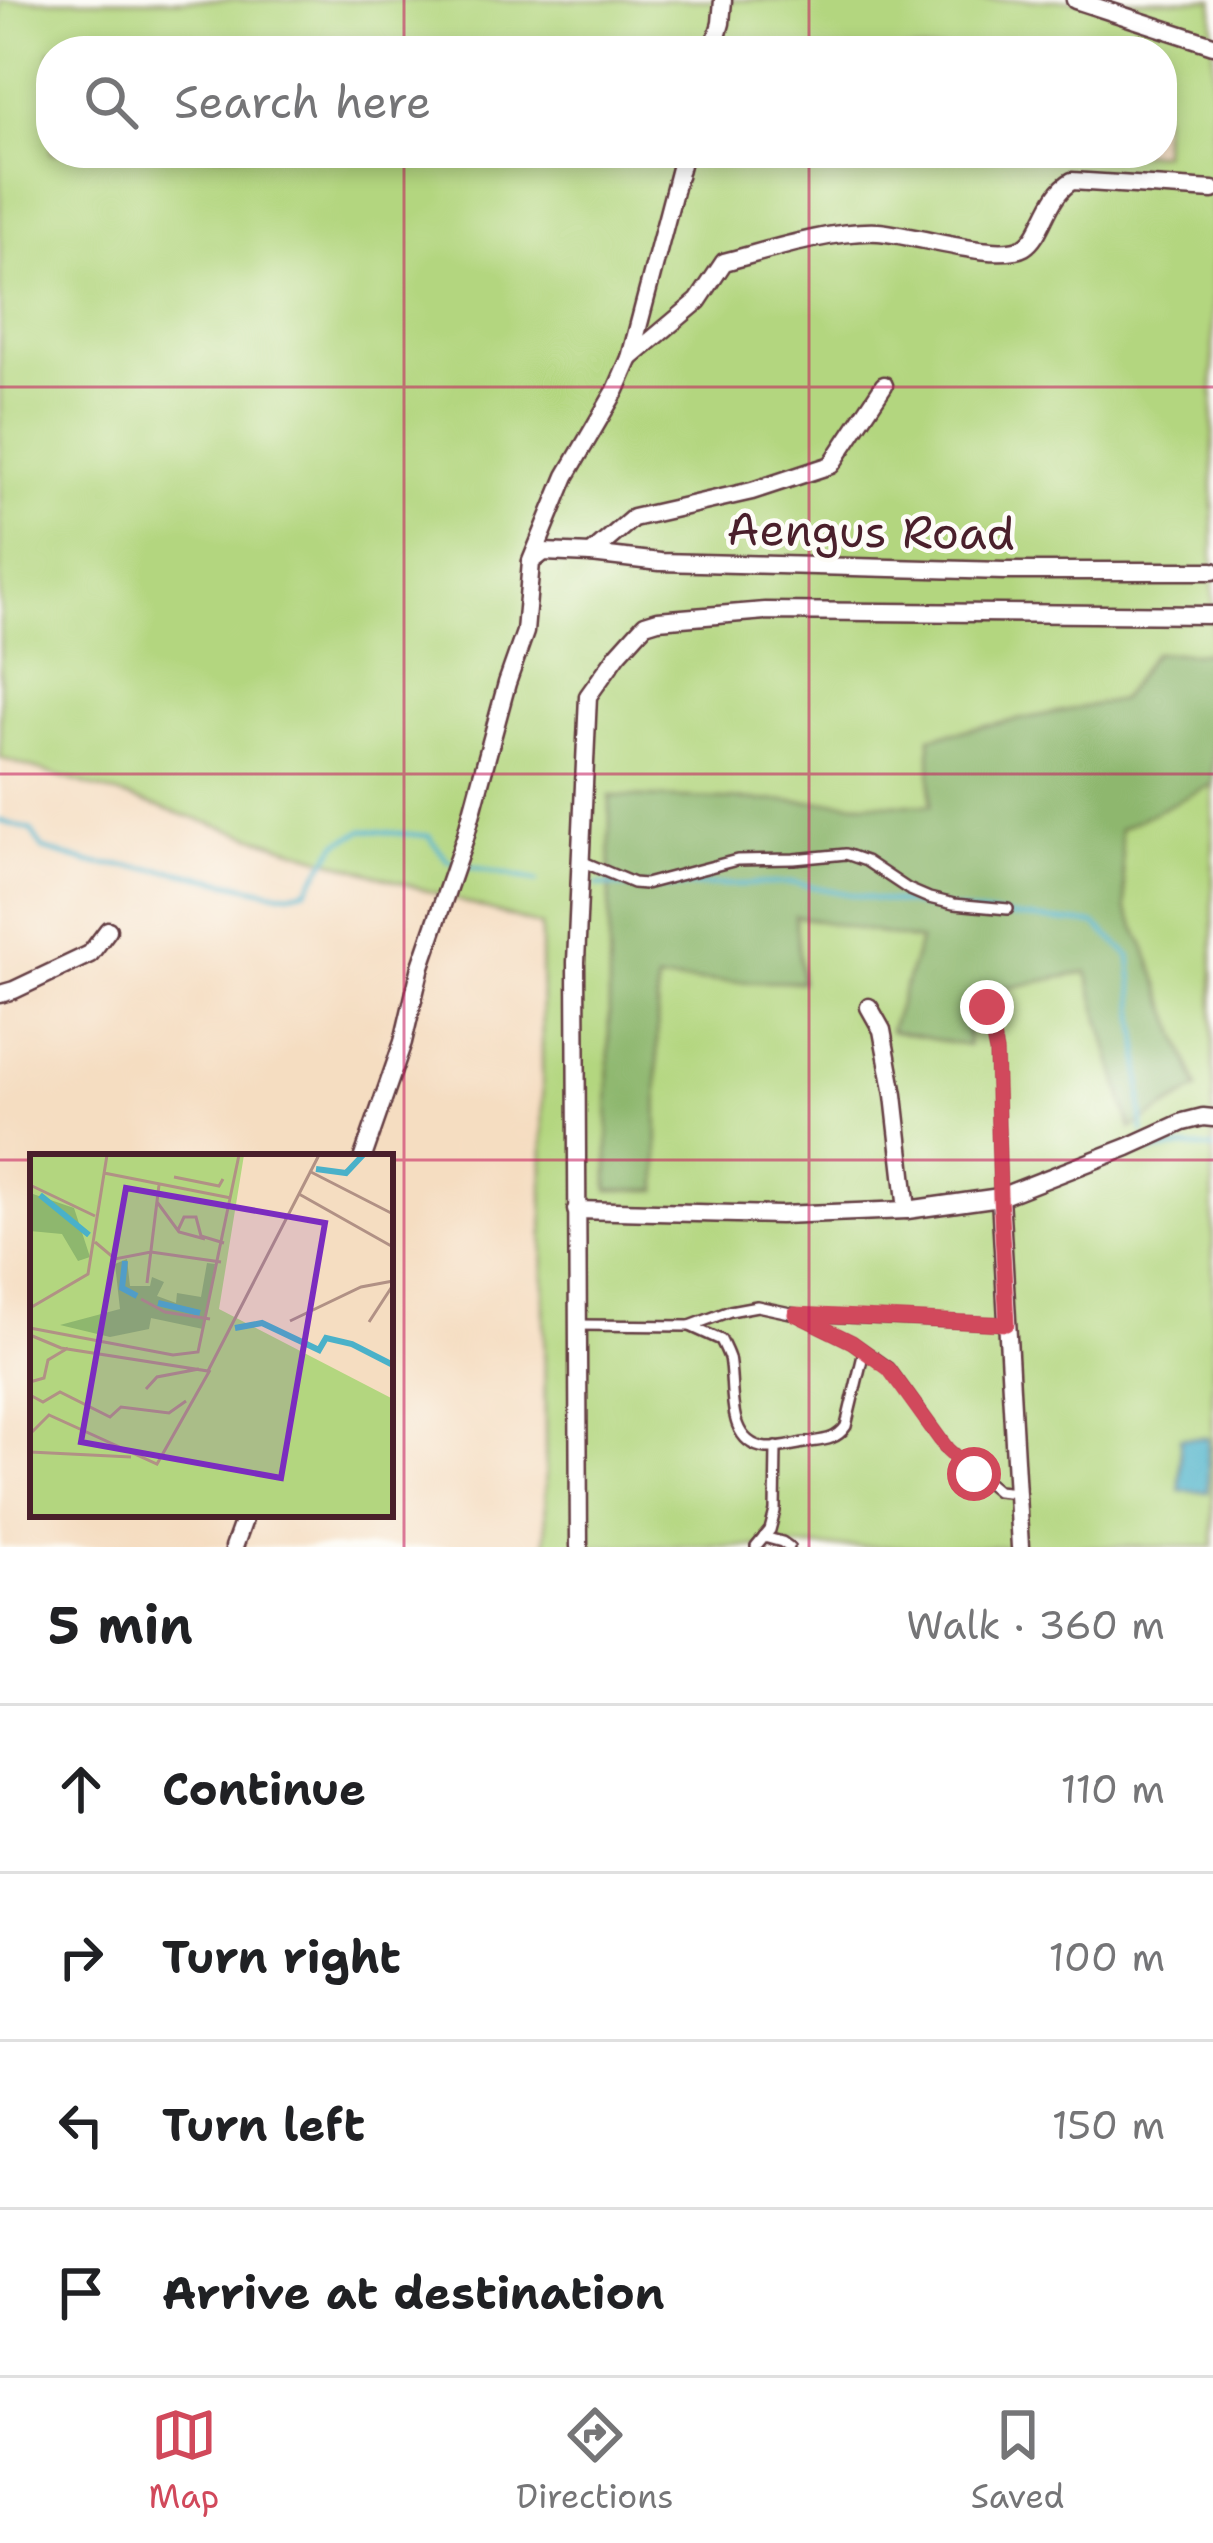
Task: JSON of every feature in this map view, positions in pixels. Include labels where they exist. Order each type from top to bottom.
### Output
[{"type":"street","points":[[716,36],[723,0]]},
{"type":"street","points":[[1075,0],[1213,45]]},
{"type":"street","points":[[364,1154],[408,1026],[421,966],[460,854],[525,632],[531,562],[566,476],[630,358],[680,168]]},
{"type":"street","points":[[630,358],[698,301],[724,262],[807,240],[876,232],[992,251],[1016,250],[1030,244],[1060,189],[1072,181],[1213,190]]},
{"type":"street","points":[[591,554],[633,518],[752,490],[831,465],[884,385]]},
{"type":"street","name":"Aengus Road","points":[[531,562],[544,552],[660,562],[1213,571]]},
{"type":"street","points":[[579,1547],[576,962],[588,696],[645,624],[658,620],[764,611],[1213,615]]},
{"type":"street","points":[[0,994],[90,954],[108,930]]},
{"type":"street","points":[[868,1006],[882,1030],[907,1210]]},
{"type":"street","points":[[576,1210],[780,1215],[907,1210],[1000,1197],[1210,1114]]},
{"type":"street","points":[[1000,1197],[1020,1547]]},
{"type":"street","points":[[234,1547],[245,1517]]},
{"type":"lane","points":[[580,861],[633,884],[645,884],[737,860],[855,855],[929,898],[1008,909]]},
{"type":"lane","points":[[987,1007],[996,1052],[1000,1197]]},
{"type":"lane","points":[[690,1327],[757,1306],[795,1314],[1007,1324]]},
{"type":"lane","points":[[795,1314],[889,1369],[960,1462],[997,1491],[1017,1493]]},
{"type":"lane","points":[[576,1325],[690,1327],[722,1340],[729,1358],[733,1412],[745,1436],[758,1447],[826,1440],[842,1433],[864,1351]]},
{"type":"lane","points":[[756,1547],[770,1530],[775,1511],[776,1447]]},
{"type":"lane","points":[[764,1537],[789,1547]]},
{"type":"green space","points":[[0,0],[1213,0],[1213,1547],[546,1547],[541,926],[0,758]]},
{"type":"green space","points":[[1154,653],[1213,653],[1213,784],[1120,829],[1126,909],[1198,1088],[1131,1129],[1087,972],[968,996],[968,1046],[890,1031],[920,941],[795,916],[802,982],[657,981],[658,1190],[608,1190],[610,796],[931,805],[930,737],[1120,700]]},
{"type":"water","points":[[1180,1438],[1208,1438],[1208,1492],[1180,1491]]},
{"type":"waterway","points":[[0,821],[31,830],[43,849],[91,863],[175,871],[272,892],[307,889],[338,843],[364,830],[429,836],[453,862]]},
{"type":"waterway","points":[[464,865],[537,881]]},
{"type":"waterway","points":[[645,887],[795,883],[974,913],[1095,924],[1130,956],[1143,1132]]},
{"type":"waterway","points":[[597,885],[633,887]]},
{"type":"waterway","points":[[1150,1152],[1213,1149]]},
{"type":"route","points":[[974,1474],[947,1449],[889,1369],[852,1342],[795,1314],[1007,1324],[996,1052],[987,1007]]}]
